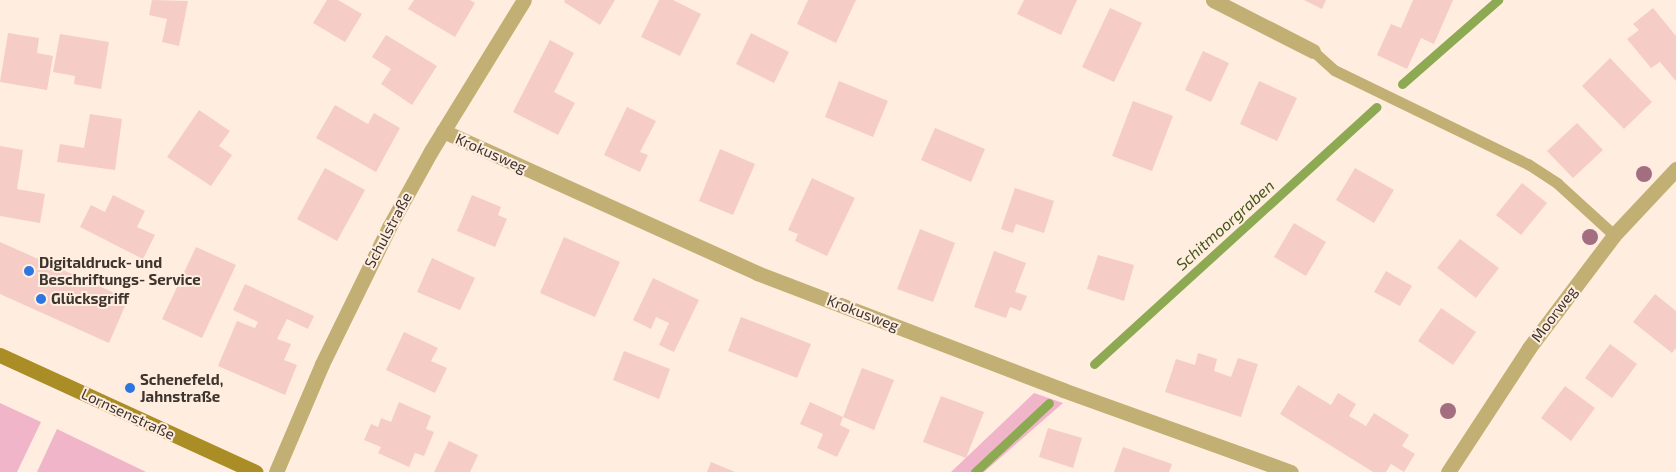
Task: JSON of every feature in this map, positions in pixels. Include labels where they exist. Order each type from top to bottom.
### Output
[{"type":"street","name":"Schulstraße","points":[[276,472],[359,285],[443,131],[524,0]]},
{"type":"street","points":[[1213,0],[1313,51]]},
{"type":"street","name":"Krokusweg","points":[[443,131],[757,273],[1063,390],[1291,472]]},
{"type":"street","name":"Moorweg","points":[[1448,472],[1529,348],[1614,235],[1676,169]]},
{"type":"street","name":"Lornsenstraße","points":[[0,355],[256,472]]},
{"type":"lane","points":[[1313,51],[1334,70],[1528,164],[1557,183],[1614,235]]},
{"type":"shaded area","points":[[1034,393],[1063,403],[984,472],[951,472]]},
{"type":"shaded area","points":[[0,403],[41,422],[17,472],[0,472]]},
{"type":"shaded area","points":[[57,429],[146,472],[37,472]]},
{"type":"building","points":[[152,0],[188,1],[179,46],[162,42],[167,19],[149,15]]},
{"type":"building","points":[[327,0],[338,0],[362,14],[345,42],[313,23]]},
{"type":"building","points":[[414,0],[470,0],[475,3],[455,37],[408,9]]},
{"type":"building","points":[[565,0],[615,0],[600,25],[564,2]]},
{"type":"building","points":[[659,0],[673,0],[701,14],[680,56],[641,37]]},
{"type":"building","points":[[808,0],[856,0],[836,43],[797,24]]},
{"type":"building","points":[[1024,0],[1077,0],[1061,35],[1017,14]]},
{"type":"building","points":[[1304,0],[1326,0],[1322,9]]},
{"type":"building","points":[[1413,0],[1453,0],[1434,44],[1421,38],[1407,69],[1377,55],[1391,24],[1401,28]]},
{"type":"building","points":[[1110,8],[1142,23],[1114,82],[1082,67]]},
{"type":"building","points":[[1653,8],[1676,36],[1676,81],[1660,62],[1651,68],[1627,39],[1639,30],[1633,24]]},
{"type":"building","points":[[8,33],[39,38],[37,53],[53,56],[47,90],[0,82]]},
{"type":"building","points":[[751,33],[789,52],[774,83],[736,64]]},
{"type":"building","points":[[60,34],[109,42],[101,89],[74,84],[75,76],[53,72]]},
{"type":"building","points":[[386,35],[437,66],[412,105],[381,84],[391,69],[372,57]]},
{"type":"building","points":[[550,40],[574,53],[554,92],[575,103],[558,135],[513,112]]},
{"type":"building","points":[[1203,51],[1229,63],[1211,102],[1185,90]]},
{"type":"building","points":[[1610,58],[1652,102],[1624,129],[1582,86]]},
{"type":"building","points":[[839,81],[888,101],[873,137],[825,117]]},
{"type":"building","points":[[1259,81],[1297,98],[1277,141],[1240,124]]},
{"type":"building","points":[[1133,101],[1173,116],[1152,171],[1112,156]]},
{"type":"building","points":[[335,105],[368,124],[374,113],[400,128],[376,172],[316,138]]},
{"type":"building","points":[[627,107],[656,121],[640,152],[648,155],[640,172],[604,155]]},
{"type":"building","points":[[199,110],[230,131],[219,146],[232,155],[211,186],[167,157]]},
{"type":"building","points":[[90,114],[122,119],[115,170],[57,162],[60,144],[84,148]]},
{"type":"building","points":[[1577,123],[1603,150],[1573,178],[1547,151]]},
{"type":"building","points":[[935,128],[985,149],[971,182],[921,160]]},
{"type":"building","points":[[0,146],[23,150],[17,189],[45,194],[40,223],[0,216]]},
{"type":"building","points":[[720,149],[755,164],[733,215],[699,201]]},
{"type":"building","points":[[325,168],[365,190],[337,241],[297,219]]},
{"type":"building","points":[[1355,168],[1394,190],[1374,223],[1336,200]]},
{"type":"building","points":[[812,178],[855,198],[827,256],[795,241],[798,234],[788,230]]},
{"type":"building","points":[[1522,183],[1547,203],[1521,235],[1496,215]]},
{"type":"building","points":[[1015,188],[1054,201],[1044,233],[1016,224],[1013,233],[1001,229]]},
{"type":"building","points":[[113,195],[145,211],[137,227],[155,235],[143,259],[80,227],[91,205],[105,212]]},
{"type":"building","points":[[472,195],[501,207],[498,215],[507,219],[495,247],[457,231]]},
{"type":"building","points":[[1294,223],[1326,242],[1306,276],[1274,257]]},
{"type":"building","points":[[920,229],[955,243],[933,302],[897,289]]},
{"type":"building","points":[[564,237],[620,262],[595,317],[540,293]]},
{"type":"building","points":[[1460,239],[1499,268],[1476,298],[1437,268]]},
{"type":"building","points":[[0,242],[128,299],[109,343],[0,294]]},
{"type":"building","points":[[196,247],[236,265],[202,338],[162,319]]},
{"type":"building","points":[[994,251],[1026,263],[1015,292],[1027,296],[1021,311],[1010,307],[1006,318],[974,307]]},
{"type":"building","points":[[1098,255],[1134,265],[1124,301],[1087,289]]},
{"type":"building","points":[[432,258],[475,278],[460,310],[417,292]]},
{"type":"building","points":[[1386,271],[1412,286],[1400,306],[1374,292]]},
{"type":"building","points":[[653,278],[699,300],[674,352],[659,345],[669,323],[656,317],[651,329],[633,320]]},
{"type":"building","points":[[245,284],[314,316],[308,329],[287,319],[277,339],[291,344],[284,360],[297,365],[285,395],[218,366],[237,321],[255,328],[258,322],[233,310]]},
{"type":"building","points":[[1655,294],[1676,311],[1676,348],[1672,353],[1633,322]]},
{"type":"building","points":[[1441,308],[1476,332],[1453,365],[1418,341]]},
{"type":"building","points":[[741,317],[811,344],[797,378],[728,351]]},
{"type":"building","points":[[404,332],[438,348],[431,361],[447,368],[435,393],[386,370]]},
{"type":"building","points":[[1610,344],[1637,364],[1612,398],[1585,378]]},
{"type":"building","points":[[624,351],[670,369],[659,399],[613,380]]},
{"type":"building","points":[[1198,353],[1217,359],[1214,371],[1231,377],[1238,358],[1258,364],[1241,417],[1165,392],[1176,359],[1195,365]]},
{"type":"building","points":[[862,368],[894,380],[874,430],[843,417]]},
{"type":"building","points":[[1298,385],[1331,405],[1338,393],[1356,404],[1349,416],[1366,426],[1374,413],[1409,435],[1402,446],[1415,454],[1404,472],[1391,464],[1386,472],[1373,472],[1280,414]]},
{"type":"building","points":[[1565,386],[1595,408],[1571,441],[1541,418]]},
{"type":"building","points":[[941,396],[984,412],[966,458],[923,442]]},
{"type":"building","points":[[399,402],[431,416],[426,429],[434,432],[424,456],[415,453],[409,467],[378,453],[381,447],[364,440],[371,424],[378,427],[381,418],[391,422]]},
{"type":"building","points":[[810,402],[843,417],[840,425],[850,430],[837,457],[817,448],[823,434],[800,424]]},
{"type":"building","points":[[1048,428],[1082,438],[1073,468],[1039,457]]},
{"type":"building","points":[[449,441],[478,455],[470,472],[434,472]]},
{"type":"building","points":[[1123,447],[1172,464],[1169,472],[1114,472]]},
{"type":"building","points":[[711,462],[735,472],[707,472]]},
{"type":"waterway","name":"Schitmoorgraben","points":[[1402,84],[1498,0]]},
{"type":"waterway","name":"Schitmoorgraben","points":[[1094,364],[1376,107]]},
{"type":"waterway","name":"Schitmoorgraben","points":[[975,472],[1049,403]]},
{"type":"place","name":"Digitaldruck- und Beschriftungs- Service","points":[[29,271]]},
{"type":"place","name":"Glücksgriff","points":[[41,299]]},
{"type":"place","name":"Schenefeld, Jahnstraße","points":[[130,388]]}]
